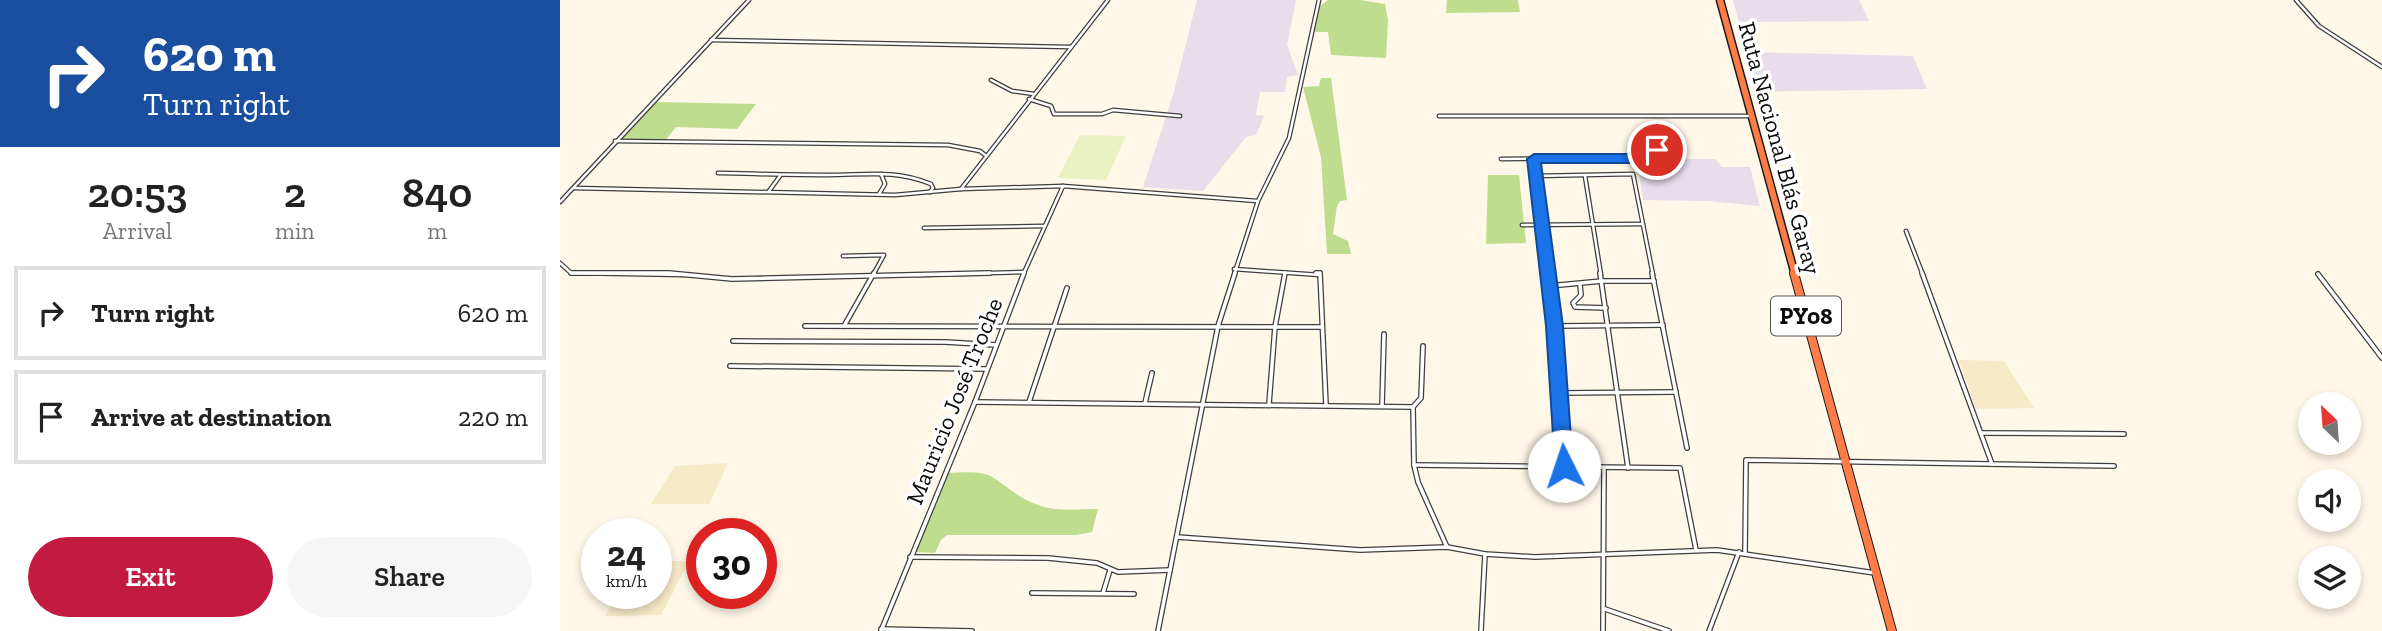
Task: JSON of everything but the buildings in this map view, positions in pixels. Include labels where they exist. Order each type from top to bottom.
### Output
[{"type":"highway","name":"Ruta Nacional Blás Garay","points":[[1720,0],[1892,631]]},
{"type":"street","points":[[560,202],[749,0]]},
{"type":"street","points":[[961,190],[1108,0]]},
{"type":"street","points":[[1158,631],[1218,328],[1234,270],[1258,201],[1289,138],[1319,0]]},
{"type":"street","points":[[2296,0],[2315,23],[2382,67]]},
{"type":"street","points":[[711,40],[1071,47]]},
{"type":"street","points":[[990,80],[1012,91],[1034,94]]},
{"type":"street","points":[[1029,99],[1051,106],[1054,114],[1102,114],[1113,110],[1180,116]]},
{"type":"street","points":[[1439,116],[1751,116]]},
{"type":"street","points":[[1501,159],[1633,158],[1657,150],[1669,140]]},
{"type":"street","points":[[615,141],[948,145],[984,152],[986,156]]},
{"type":"street","points":[[1534,159],[1555,326],[1564,466]]},
{"type":"street","points":[[718,173],[832,175],[857,172],[911,176],[931,184],[933,188],[930,192]]},
{"type":"street","points":[[879,194],[885,184],[881,174]]},
{"type":"street","points":[[1536,176],[1633,174],[1687,448]]},
{"type":"street","points":[[769,191],[781,175]]},
{"type":"street","points":[[1585,175],[1628,468]]},
{"type":"street","points":[[574,188],[879,194],[1063,186],[1258,201]]},
{"type":"street","name":"Mauricio José Troche","points":[[881,630],[975,402],[1024,272],[1063,186]]},
{"type":"street","points":[[1522,225],[1643,224]]},
{"type":"street","points":[[924,228],[1044,226]]},
{"type":"street","points":[[1906,231],[1957,362],[1992,464]]},
{"type":"street","points":[[843,256],[884,256],[844,326]]},
{"type":"street","points":[[560,262],[571,273],[669,273],[732,279],[1024,272]]},
{"type":"street","points":[[1234,270],[1285,274],[1320,273],[1325,405]]},
{"type":"street","points":[[1269,404],[1275,327],[1285,274]]},
{"type":"street","points":[[2318,274],[2382,358]]},
{"type":"street","points":[[1549,286],[1602,281],[1654,281]]},
{"type":"street","points":[[1579,284],[1581,295],[1573,303],[1575,307],[1606,308]]},
{"type":"street","points":[[1029,402],[1068,288]]},
{"type":"street","points":[[805,326],[1322,327]]},
{"type":"street","points":[[1555,326],[1663,326]]},
{"type":"street","points":[[1382,406],[1384,334]]},
{"type":"street","points":[[733,341],[945,342],[996,345]]},
{"type":"street","points":[[1423,346],[1421,398],[1413,407],[1414,465],[1418,482],[1447,547]]},
{"type":"street","points":[[730,366],[988,369]]},
{"type":"street","points":[[1145,403],[1152,373]]},
{"type":"street","points":[[1559,393],[1676,392]]},
{"type":"street","points":[[975,402],[1413,407]]},
{"type":"street","points":[[1981,433],[2124,434]]},
{"type":"street","points":[[1709,631],[1742,553],[1746,460],[2114,466]]},
{"type":"street","points":[[1414,465],[1680,468],[1696,550]]},
{"type":"street","points":[[1603,631],[1604,468]]},
{"type":"street","points":[[1177,537],[1360,550],[1447,547],[1485,554],[1535,557],[1696,550],[1742,553],[1875,573]]},
{"type":"street","points":[[1481,631],[1485,554]]},
{"type":"street","points":[[910,557],[1009,557],[1098,562],[1110,570],[1170,570]]},
{"type":"street","points":[[1103,593],[1110,570]]},
{"type":"street","points":[[1032,593],[1134,594]]},
{"type":"street","points":[[1604,609],[1669,631]]},
{"type":"street","points":[[881,630],[972,631]]},
{"type":"shaded area","points":[[1197,0],[1296,0],[1287,45],[1298,75],[1287,77],[1285,92],[1260,92],[1256,115],[1264,116],[1256,135],[1246,137],[1203,191],[1143,187],[1173,95]]},
{"type":"shaded area","points":[[1733,0],[1859,0],[1869,21],[1739,22]]},
{"type":"shaded area","points":[[1748,52],[1913,56],[1927,89],[1756,92]]},
{"type":"shaded area","points":[[1637,159],[1715,159],[1722,167],[1750,167],[1760,206],[1707,201],[1643,200]]},
{"type":"shaded area","points":[[1959,360],[2004,361],[2034,408],[1976,409]]},
{"type":"shaded area","points":[[728,463],[709,504],[651,504],[675,466]]},
{"type":"shaded area","points":[[672,561],[686,561],[686,567],[672,594]]},
{"type":"shaded area","points":[[609,609],[664,609],[661,615],[605,616]]},
{"type":"green space","points":[[1328,0],[1360,0],[1385,4],[1388,20],[1386,58],[1331,55],[1328,32],[1314,32],[1320,6]]},
{"type":"green space","points":[[1447,0],[1518,0],[1520,12],[1446,13]]},
{"type":"green space","points":[[1321,78],[1331,78],[1347,200],[1340,201],[1337,206],[1333,234],[1348,241],[1351,254],[1327,254],[1321,157],[1303,87],[1319,86]]},
{"type":"green space","points":[[656,102],[756,104],[737,129],[676,127],[664,142],[619,142]]},
{"type":"green space","points":[[1080,135],[1126,136],[1106,180],[1058,178]]},
{"type":"green space","points":[[1488,175],[1519,175],[1526,243],[1486,244]]},
{"type":"green space","points":[[948,473],[982,473],[1024,499],[1052,509],[1098,509],[1092,532],[1076,535],[947,535],[941,540],[935,553],[915,552]]},
{"type":"route","points":[[1564,466],[1555,326],[1534,159],[1633,158],[1657,150]]}]
